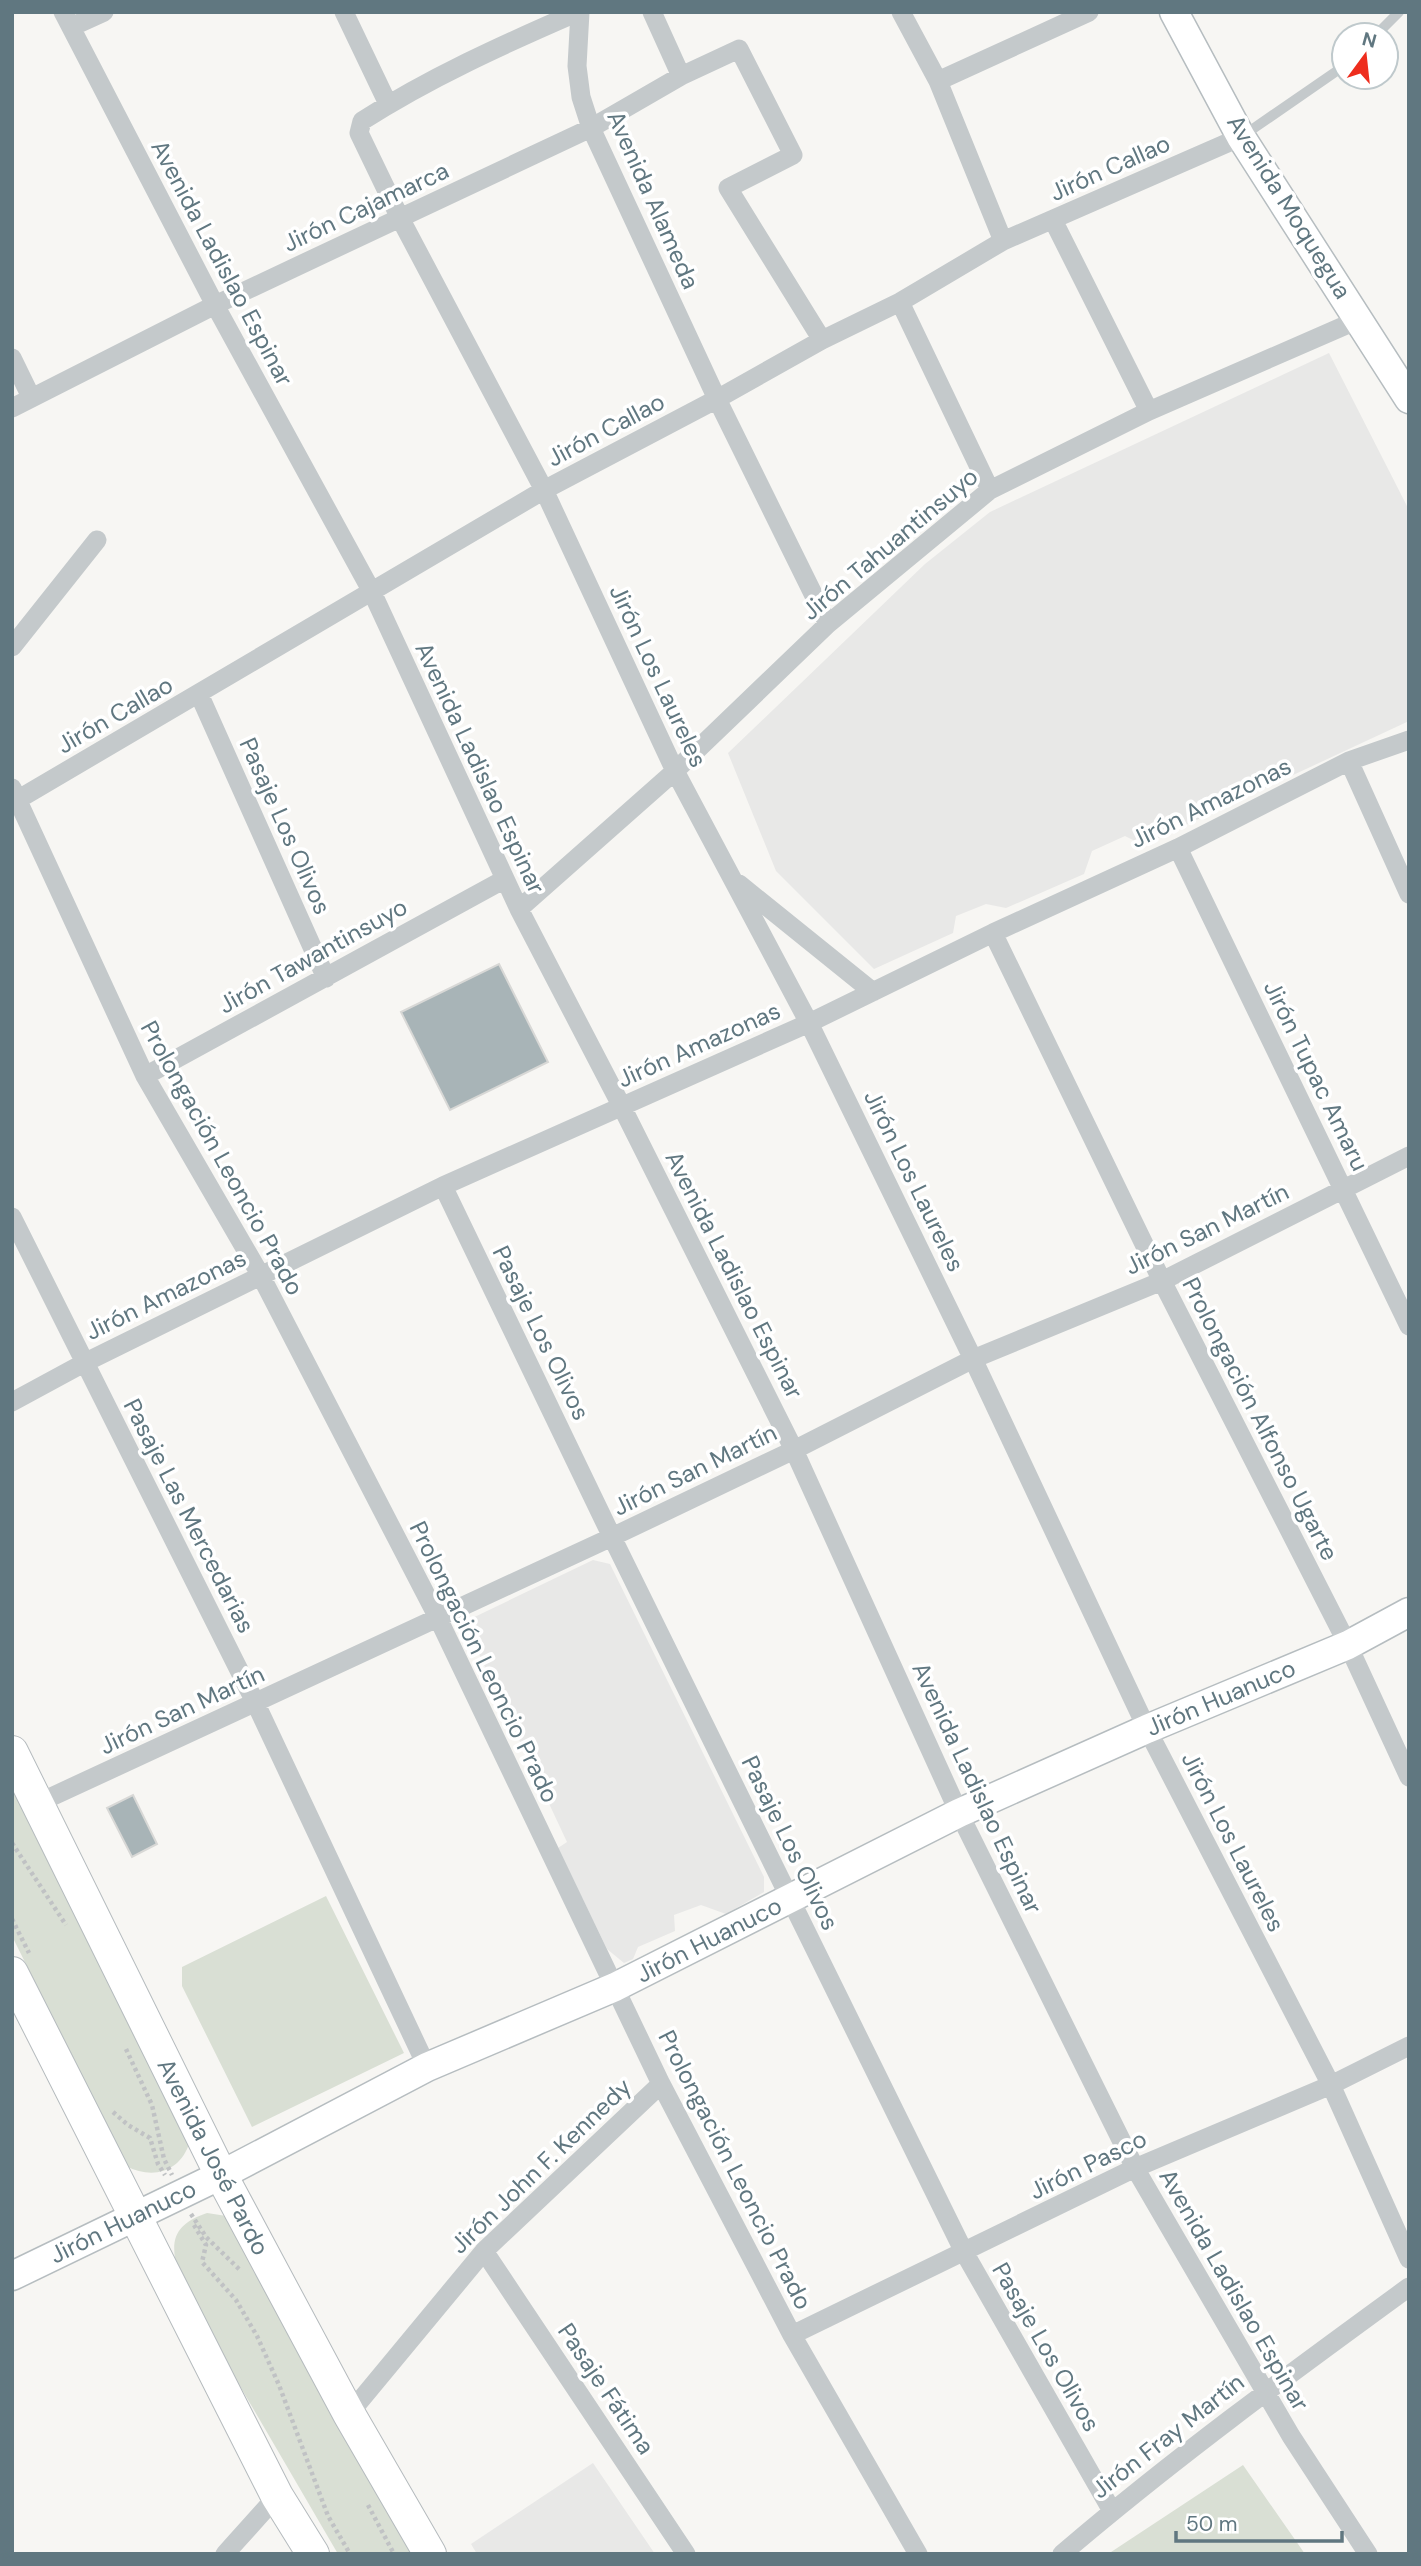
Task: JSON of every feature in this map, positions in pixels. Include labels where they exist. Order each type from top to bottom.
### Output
[{"type":"main road","name":"Avenida Moquegua","points":[[1174,12],[1241,137],[1409,398]]},
{"type":"main road","name":"Jirón Huanuco","points":[[12,2276],[221,2175],[427,2067],[615,1987],[959,1813],[1147,1729],[1348,1645],[1409,1612]]},
{"type":"main road","name":"Avenida José Pardo","points":[[12,1752],[221,2175],[349,2414],[430,2554]]},
{"type":"main road","points":[[22,1965],[134,2216],[277,2496],[313,2554]]},
{"type":"street","points":[[67,20],[104,12]]},
{"type":"street","points":[[344,12],[388,104],[515,39],[579,12]]},
{"type":"street","name":"Avenida Alameda","points":[[579,12],[577,66],[581,97],[591,128],[717,399],[828,624]]},
{"type":"street","points":[[652,12],[681,76]]},
{"type":"street","points":[[901,12],[938,81],[1003,242]]},
{"type":"street","points":[[938,81],[1089,12]]},
{"type":"street","name":"Avenida Ladislao Espinar","points":[[67,20],[215,305],[372,592],[519,909],[621,1105],[794,1450],[959,1813],[1135,2168],[1264,2392],[1368,2554]]},
{"type":"street","name":"Jirón Cajamarca","points":[[12,408],[215,305],[591,128],[681,76],[739,49],[793,155],[727,188],[822,340]]},
{"type":"street","name":"Jirón Los Laureles","points":[[388,104],[362,121],[359,133],[400,218],[544,490],[675,771],[809,1023],[973,1359],[1147,1729],[1331,2085],[1409,2259]]},
{"type":"street","name":"Jirón Callao","points":[[14,797],[199,694],[544,490],[822,340],[900,302],[1003,242],[1241,137]]},
{"type":"street","points":[[1053,220],[1149,411]]},
{"type":"street","points":[[900,302],[990,490]]},
{"type":"street","name":"Jirón Tahuantinsuyo","points":[[519,909],[675,771],[828,624],[990,490],[1149,411],[1360,319]]},
{"type":"street","points":[[12,358],[31,397]]},
{"type":"street","points":[[12,648],[97,540]]},
{"type":"street","name":"Pasaje Los Olivos","points":[[199,694],[326,978]]},
{"type":"street","name":"Jirón Amazonas","points":[[12,1402],[84,1363],[443,1186],[809,1023],[993,933],[1178,848],[1349,761],[1409,740]]},
{"type":"street","points":[[1349,761],[1409,894]]},
{"type":"street","name":"Prolongación Leoncio Prado","points":[[14,797],[145,1076],[261,1276],[437,1616],[661,2084],[792,2335],[918,2554]]},
{"type":"street","name":"Jirón Tupac Amaru","points":[[1178,848],[1409,1326]]},
{"type":"street","name":"Jirón Tawantinsuyo","points":[[145,1076],[505,879]]},
{"type":"street","points":[[733,879],[873,992]]},
{"type":"street","name":"Prolongación Alfonso Ugarte","points":[[993,933],[1162,1281],[1348,1645],[1409,1777]]},
{"type":"street","name":"Jirón San Martín","points":[[36,1804],[612,1537],[794,1450],[973,1359],[1162,1281],[1409,1156]]},
{"type":"street","name":"Pasaje Los Olivos","points":[[443,1186],[612,1537],[964,2252],[1112,2511]]},
{"type":"street","name":"Pasaje Las Mercedarias","points":[[12,1217],[256,1704],[427,2067]]},
{"type":"street","name":"Jirón Pasco","points":[[792,2335],[1135,2168],[1331,2085],[1409,2046]]},
{"type":"street","name":"Jirón John F. Kennedy","points":[[349,2414],[484,2250],[661,2084]]},
{"type":"street","name":"Pasaje Fátima","points":[[484,2250],[686,2554]]},
{"type":"street","name":"Jirón Fray Martín","points":[[1062,2554],[1112,2511],[1264,2392],[1409,2287]]},
{"type":"street","points":[[225,2554],[277,2496]]},
{"type":"lane","points":[[1241,137],[1330,76]]},
{"type":"path","points":[[12,1919],[22,1965]]},
{"type":"path","points":[[107,2106],[128,2125],[150,2138],[158,2164],[206,2245],[202,2262],[236,2300],[257,2336],[279,2385],[328,2516],[349,2554]]},
{"type":"shaded area","points":[[1329,353],[1409,510],[1409,721],[1143,845],[1125,836],[1092,851],[1084,874],[1006,908],[986,904],[956,916],[953,933],[874,969],[776,871],[728,753],[925,564],[990,512]]},
{"type":"shaded area","points":[[593,1560],[610,1564],[764,1877],[764,1892],[726,1914],[701,1905],[674,1915],[675,1931],[638,1947],[633,1959],[624,1963],[607,1949],[558,1848],[567,1842],[464,1622]]},
{"type":"shaded area","points":[[12,1769],[190,2141],[180,2160],[165,2170],[146,2172],[126,2166],[12,1936]]},
{"type":"shaded area","points":[[326,1896],[404,2053],[252,2127],[182,1986],[182,1967]]},
{"type":"shaded area","points":[[207,2213],[233,2217],[420,2554],[338,2554],[230,2369],[177,2267],[174,2247],[178,2232],[189,2221]]},
{"type":"shaded area","points":[[593,2463],[655,2554],[477,2554],[471,2544]]},
{"type":"shaded area","points":[[1243,2465],[1305,2554],[1108,2554]]},
{"type":"building","points":[[499,964],[548,1062],[450,1110],[401,1012]]},
{"type":"building","points":[[133,1795],[157,1844],[132,1857],[107,1808]]}]
